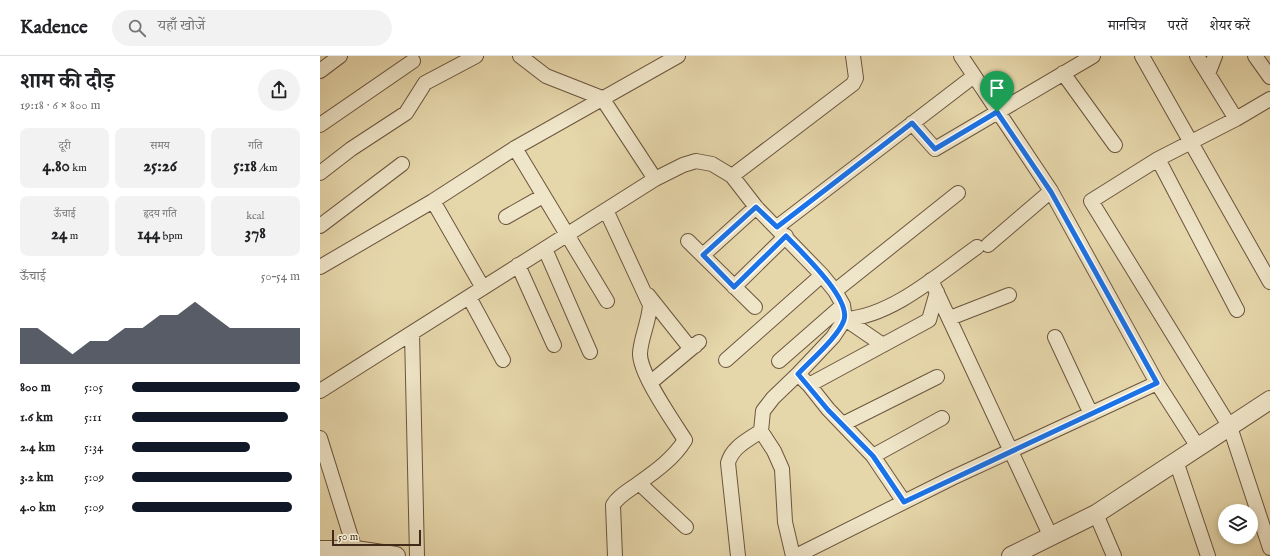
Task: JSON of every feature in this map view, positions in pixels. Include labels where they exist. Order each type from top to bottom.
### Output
[{"type":"street","points":[[320,71],[340,56]]},
{"type":"street","points":[[320,173],[351,149],[406,113],[425,83],[476,56]]},
{"type":"street","points":[[520,56],[546,76],[602,98],[655,179]]},
{"type":"street","points":[[320,267],[433,202],[515,148],[678,56]]},
{"type":"street","points":[[961,56],[1051,192],[1157,383],[1198,447]]},
{"type":"street","points":[[912,123],[935,149],[1093,56]]},
{"type":"street","points":[[1142,56],[1270,282]]},
{"type":"street","points":[[1197,56],[1236,119]]},
{"type":"street","points":[[1208,74],[1215,56]]},
{"type":"street","points":[[732,176],[847,90],[856,78],[854,60]]},
{"type":"street","points":[[320,126],[413,61]]},
{"type":"street","points":[[1064,73],[1115,145]]},
{"type":"street","points":[[734,287],[781,231],[912,123],[974,76]]},
{"type":"street","points":[[1270,99],[1236,119],[1158,159],[1091,201],[1230,427],[1270,548]]},
{"type":"street","points":[[515,148],[606,301]]},
{"type":"street","points":[[1158,159],[1237,310]]},
{"type":"street","points":[[320,391],[655,179],[696,161],[712,164],[732,176],[756,207],[781,231],[822,275],[835,291],[843,305],[845,319],[834,337],[773,398],[763,412],[761,431],[774,451],[782,469],[786,522],[794,556],[1010,451],[1157,383]]},
{"type":"street","points":[[320,226],[402,164]]},
{"type":"street","points":[[845,319],[859,318],[870,315],[910,294],[934,286],[1051,192]]},
{"type":"street","points":[[835,291],[958,193]]},
{"type":"street","points":[[506,217],[543,196]]},
{"type":"street","points":[[433,202],[483,288]]},
{"type":"street","points":[[703,255],[756,207]]},
{"type":"street","points":[[606,210],[645,291],[650,305],[649,319],[641,342],[641,366],[685,440],[668,461],[620,496],[613,505],[615,556]]},
{"type":"street","points":[[688,242],[755,307]]},
{"type":"street","points":[[545,249],[590,352]]},
{"type":"street","points":[[518,265],[554,345]]},
{"type":"street","points":[[726,360],[822,275]]},
{"type":"street","points":[[934,286],[1051,537]]},
{"type":"street","points":[[809,385],[929,320],[934,286]]},
{"type":"street","points":[[645,291],[687,344],[698,343],[650,383]]},
{"type":"street","points":[[950,318],[1009,295]]},
{"type":"street","points":[[469,296],[503,360]]},
{"type":"street","points":[[779,361],[843,305]]},
{"type":"street","points":[[845,319],[883,345]]},
{"type":"street","points":[[412,333],[417,556]]},
{"type":"street","points":[[1055,337],[1091,414]]},
{"type":"street","points":[[798,374],[809,385],[828,410],[873,456],[904,502]]},
{"type":"street","points":[[843,424],[937,377]]},
{"type":"street","points":[[1011,556],[1096,514],[1176,460],[1230,427],[1270,400]]},
{"type":"street","points":[[873,456],[942,418]]},
{"type":"street","points":[[738,556],[728,463],[730,455],[735,449],[761,431]]},
{"type":"street","points":[[320,438],[355,550]]},
{"type":"street","points":[[1176,460],[1208,556]]},
{"type":"street","points":[[639,483],[686,527]]},
{"type":"street","points":[[1096,514],[1114,556]]},
{"type":"street","points":[[320,550],[355,550],[396,556]]},
{"type":"route","points":[[997,112],[1051,192],[1157,383],[952,478],[904,502],[873,456],[828,410],[809,385],[798,374],[834,337],[845,319],[843,305],[835,291],[822,275],[786,236],[734,287],[703,255],[756,207],[777,227],[912,123],[935,149],[997,112]]}]
